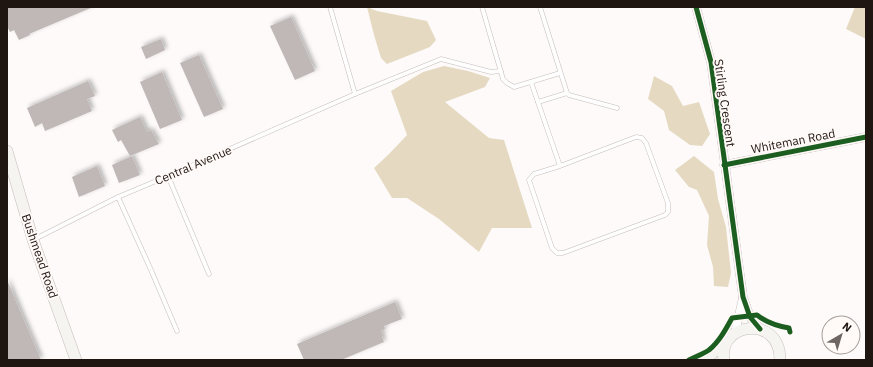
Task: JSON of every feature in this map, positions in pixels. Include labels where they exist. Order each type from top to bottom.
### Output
[{"type":"main road","name":"Bushmead Road","points":[[7,151],[33,240],[76,360]]},
{"type":"main road","points":[[705,360],[734,334],[741,330],[754,328],[768,333],[774,338],[780,352],[780,360]]},
{"type":"main road","points":[[724,360],[724,349],[734,334]]},
{"type":"street","name":"Stirling Crescent","points":[[696,7],[711,62],[743,297],[750,317],[760,329]]},
{"type":"street","name":"Whiteman Road","points":[[724,165],[866,137]]},
{"type":"street","name":"Stirling Crescent","points":[[734,334],[743,297]]},
{"type":"lane","points":[[330,7],[355,94]]},
{"type":"lane","points":[[482,7],[503,79],[507,83],[514,87],[560,72]]},
{"type":"lane","points":[[540,7],[566,92],[569,95],[617,108]]},
{"type":"lane","name":"Central Avenue","points":[[33,240],[118,197],[355,94],[441,59],[491,72],[501,71]]},
{"type":"lane","points":[[531,82],[560,166]]},
{"type":"lane","points":[[538,102],[566,92]]},
{"type":"lane","points":[[636,137],[642,138],[646,143],[668,203],[668,212],[665,215],[570,251],[557,253],[552,248],[529,180],[534,174],[560,166],[636,137]]},
{"type":"lane","points":[[168,176],[209,274]]},
{"type":"lane","points":[[118,197],[177,332]]},
{"type":"shaded area","points":[[367,7],[377,11],[427,21],[436,40],[430,47],[387,64],[381,58]]},
{"type":"shaded area","points":[[855,7],[866,7],[866,39],[846,29]]},
{"type":"shaded area","points":[[444,66],[468,71],[490,78],[485,87],[445,102],[489,138],[504,140],[532,228],[492,228],[479,252],[439,219],[407,198],[392,198],[374,168],[407,135],[391,91],[423,72]]},
{"type":"shaded area","points":[[654,76],[672,86],[683,106],[699,102],[710,134],[702,146],[690,145],[669,130],[664,111],[648,99]]},
{"type":"shaded area","points":[[694,156],[714,172],[718,199],[726,227],[731,273],[728,287],[714,286],[713,267],[707,245],[709,216],[697,190],[689,187],[675,170]]},
{"type":"building","points":[[7,7],[93,7],[29,34],[30,35],[19,40],[14,30],[10,32],[7,28]]},
{"type":"building","points":[[291,17],[315,71],[295,80],[270,26]]},
{"type":"building","points":[[161,39],[165,50],[146,59],[141,47]]},
{"type":"building","points":[[199,55],[223,109],[204,117],[180,63]]},
{"type":"building","points":[[162,72],[182,120],[160,129],[140,82]]},
{"type":"building","points":[[88,81],[95,96],[87,99],[92,111],[45,131],[42,123],[35,127],[27,108]]},
{"type":"building","points":[[140,117],[147,132],[151,130],[159,144],[130,156],[121,140],[118,142],[112,130]]},
{"type":"building","points":[[132,156],[140,175],[119,183],[112,165]]},
{"type":"building","points":[[97,166],[105,186],[79,197],[72,177]]},
{"type":"building","points":[[7,280],[41,360],[7,360]]},
{"type":"building","points":[[395,302],[402,319],[384,326],[385,329],[381,331],[384,342],[341,360],[304,360],[297,344]]},
{"type":"cycle path","points":[[696,7],[711,62],[743,297],[750,317],[760,329]]},
{"type":"cycle path","points":[[724,165],[866,137]]},
{"type":"cycle path","points":[[689,360],[713,347],[732,318],[757,315],[772,324],[789,328],[790,332]]}]
